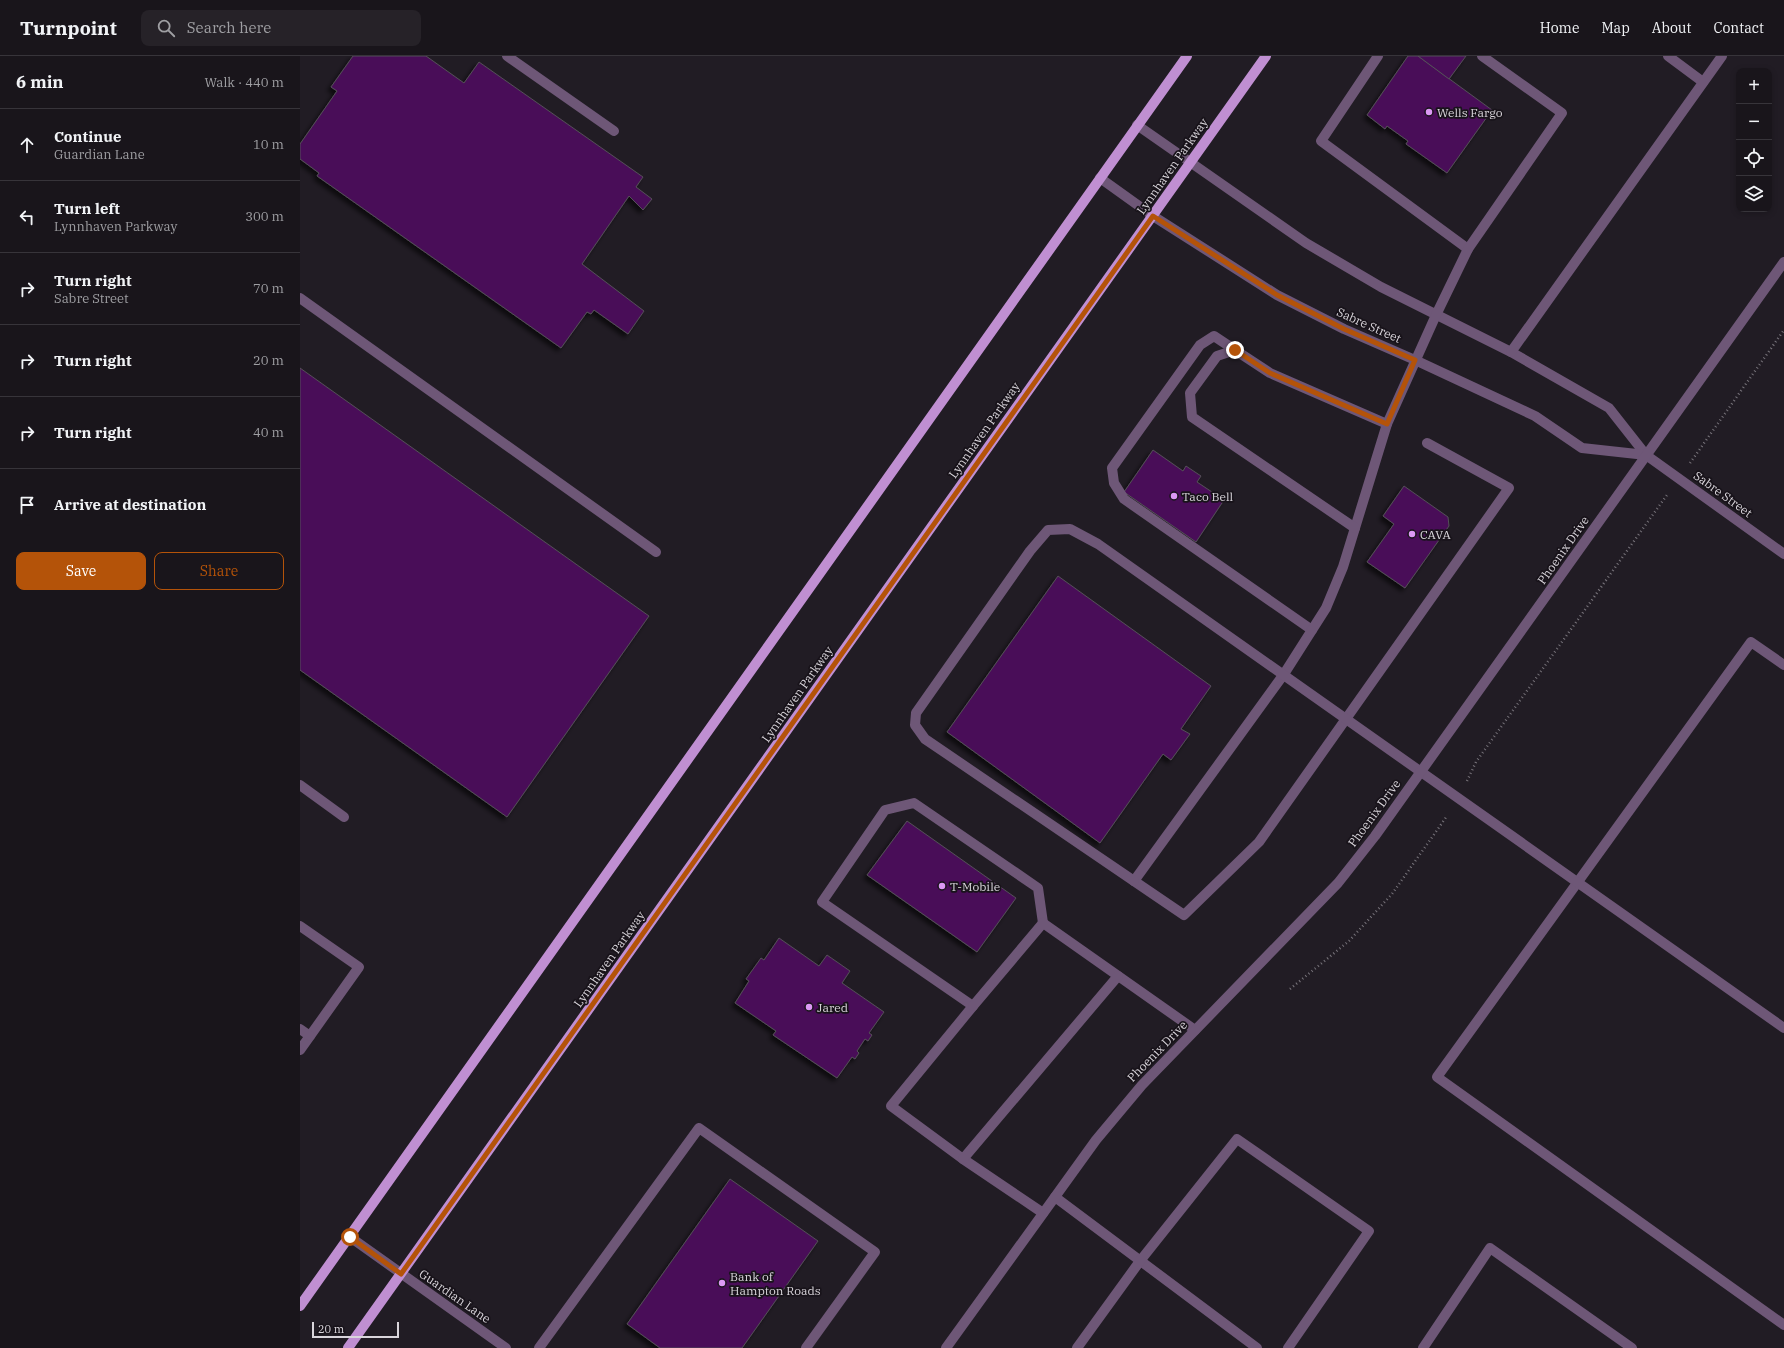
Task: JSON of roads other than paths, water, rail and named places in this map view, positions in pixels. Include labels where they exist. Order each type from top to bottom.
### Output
[{"type":"main road","points":[[300,1306],[1186,56]]},
{"type":"main road","name":"Lynnhaven Parkway","points":[[348,1348],[1266,56]]},
{"type":"street","points":[[507,56],[614,130]]},
{"type":"street","points":[[1378,56],[1321,141],[1468,249]]},
{"type":"street","points":[[1134,881],[1284,674],[1326,608],[1343,567],[1387,424],[1436,315],[1468,249],[1562,113],[1482,56]]},
{"type":"street","points":[[1668,56],[1703,82]]},
{"type":"street","points":[[1512,352],[1722,56]]},
{"type":"street","name":"Sabre Street","points":[[1137,125],[1306,243],[1381,287],[1512,352],[1610,408],[1646,455],[1784,554]]},
{"type":"street","name":"Sabre Street","points":[[1100,178],[1153,216],[1277,295],[1344,329],[1415,360],[1535,416],[1582,448],[1646,455]]},
{"type":"street","name":"Phoenix Drive","points":[[946,1348],[1096,1140],[1137,1090],[1338,883],[1375,836],[1784,262]]},
{"type":"street","points":[[300,298],[656,552]]},
{"type":"street","points":[[1312,630],[1124,500],[1114,483],[1112,468],[1200,345],[1214,336],[1270,373],[1387,424]]},
{"type":"street","points":[[1235,350],[1217,356],[1190,394],[1192,417],[1355,528]]},
{"type":"street","points":[[1427,444],[1509,488],[1346,718],[1259,842],[1184,915],[925,739],[915,725],[916,713],[1030,551],[1048,530],[1070,529],[1098,544],[1284,674],[1346,718],[1420,771],[1460,798],[1784,1028]]},
{"type":"street","points":[[1784,665],[1751,642],[1437,1076],[1784,1325]]},
{"type":"street","points":[[300,785],[344,817]]},
{"type":"street","points":[[973,1006],[822,902],[885,810],[914,803],[1038,888],[1043,923],[1195,1030]]},
{"type":"street","points":[[1043,923],[890,1106],[963,1159],[1043,1213]]},
{"type":"street","points":[[300,926],[359,967],[300,1050]]},
{"type":"street","points":[[963,1159],[1118,976]]},
{"type":"street","points":[[300,1029],[310,1036]]},
{"type":"street","points":[[539,1348],[699,1128],[875,1252],[806,1348]]},
{"type":"street","points":[[1077,1348],[1140,1261],[1237,1139],[1369,1230],[1288,1348]]},
{"type":"street","points":[[1055,1197],[1257,1348]]},
{"type":"street","name":"Guardian Lane","points":[[350,1237],[506,1348]]},
{"type":"street","points":[[1424,1348],[1490,1248],[1627,1347]]},
{"type":"place","name":"Wells Fargo","points":[[1429,112]]},
{"type":"place","name":"Taco Bell","points":[[1174,496]]},
{"type":"place","name":"CAVA","points":[[1412,534]]},
{"type":"place","name":"T-Mobile","points":[[942,886]]},
{"type":"place","name":"Jared","points":[[809,1007]]},
{"type":"place","name":"Bank of Hampton Roads","points":[[722,1283]]}]
